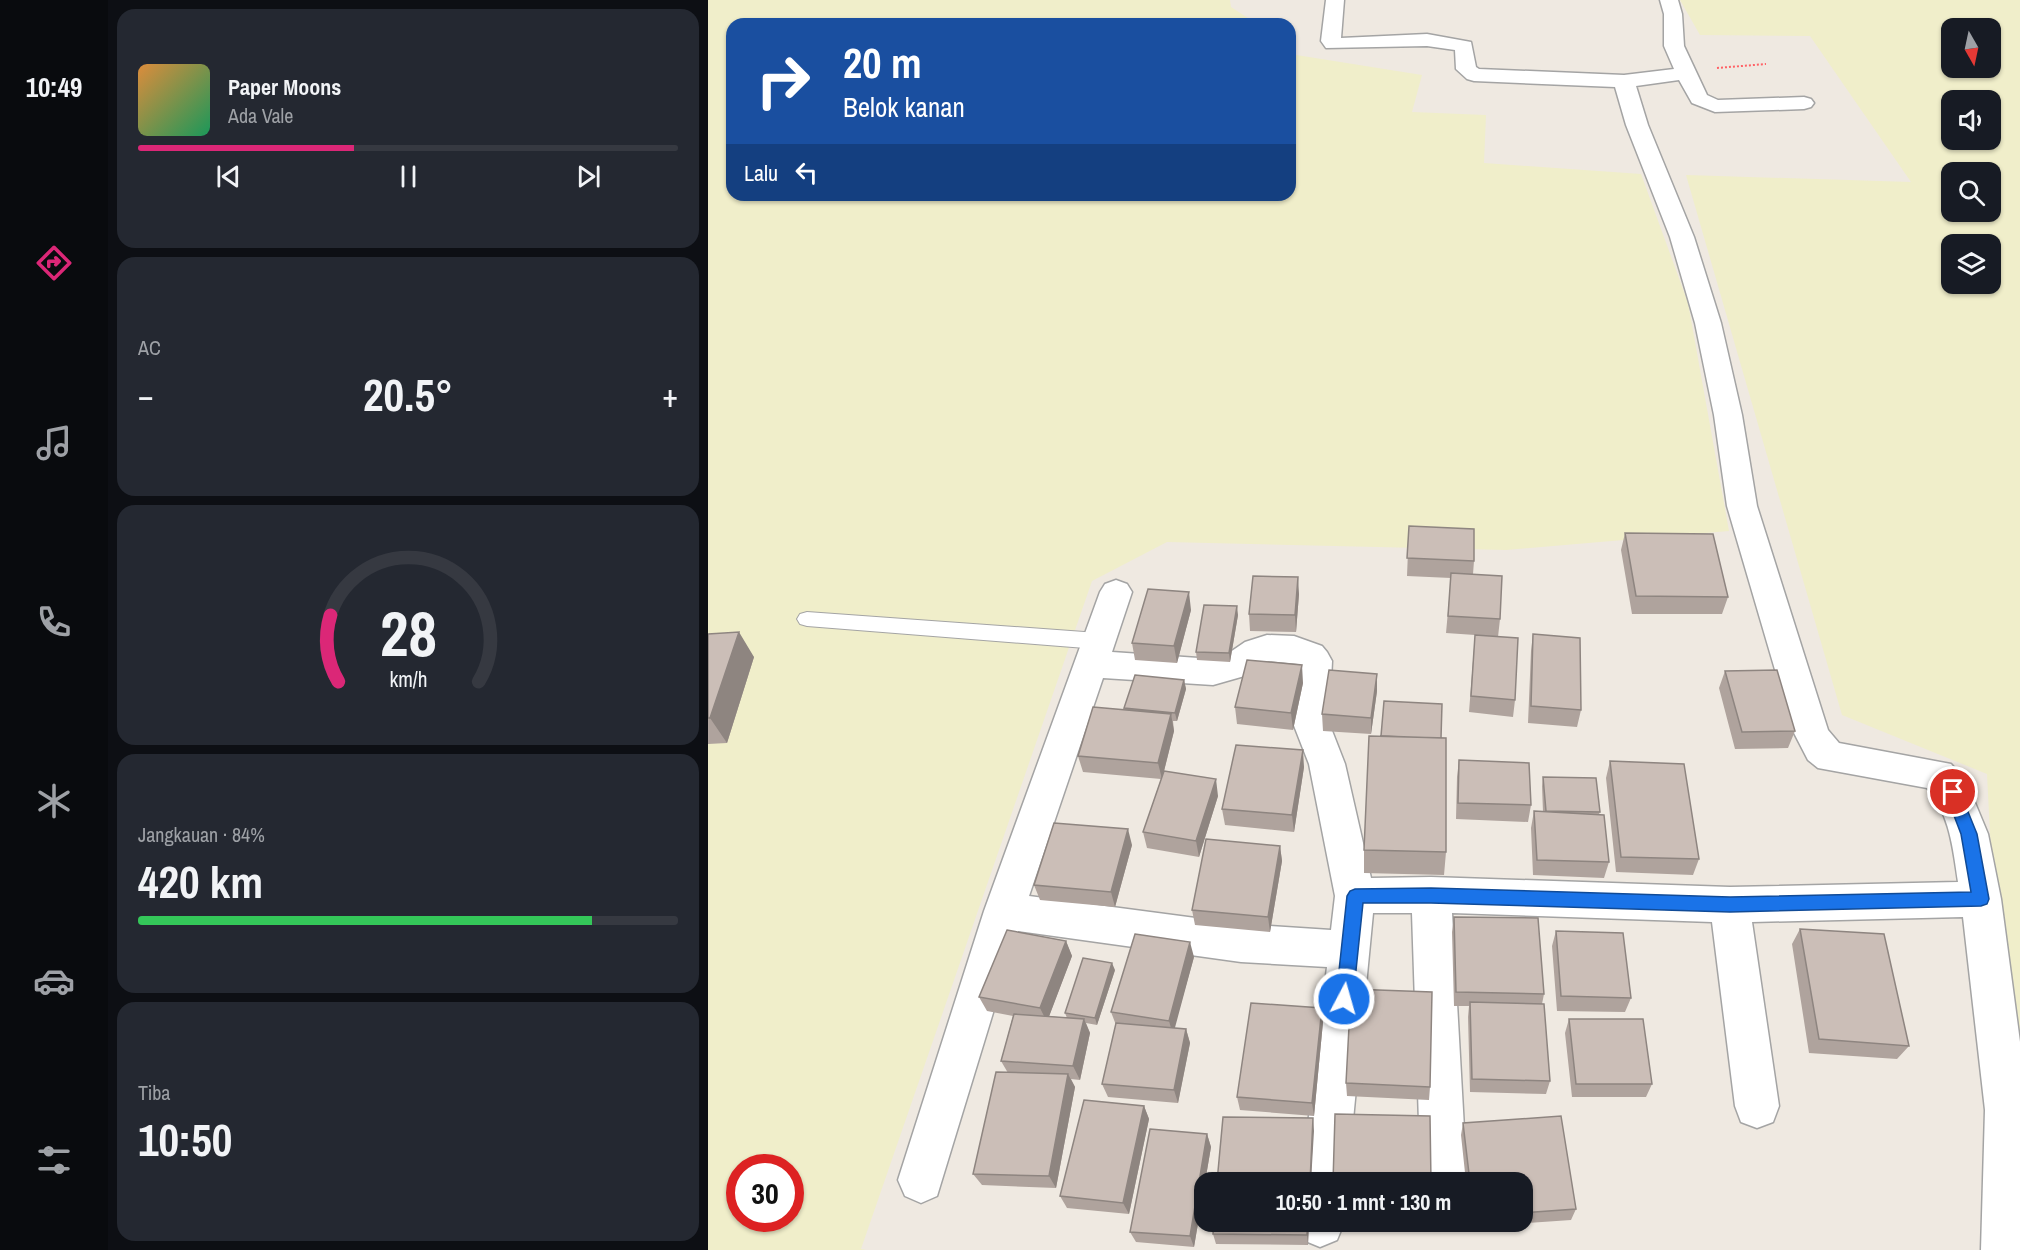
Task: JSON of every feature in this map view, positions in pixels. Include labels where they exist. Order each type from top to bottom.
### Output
[{"type":"street","points":[[1335,0],[1331,41],[1334,44],[1427,40],[1464,46],[1466,69],[1474,75],[1624,81],[1686,72]]},
{"type":"street","points":[[1669,0],[1673,14],[1674,46],[1700,99],[1714,106],[1804,103]]},
{"type":"street","points":[[1624,81],[1637,125],[1682,237],[1708,323],[1728,415],[1742,506],[1811,731],[1821,750],[1831,757],[1938,775],[1953,792],[1969,834],[1981,899],[2007,1110],[2005,1250]]},
{"type":"street","points":[[921,1180],[1004,911],[1116,592]]},
{"type":"street","points":[[1094,652],[1213,672],[1236,666],[1257,651],[1267,648],[1294,649],[1310,655],[1315,661],[1311,723],[1314,736],[1322,746],[1327,764],[1355,896],[1326,1172]]},
{"type":"street","points":[[1355,896],[1431,895],[1730,904],[1981,899]]},
{"type":"street","points":[[1431,895],[1444,1172]]},
{"type":"street","points":[[1730,904],[1757,1106]]},
{"type":"street","points":[[1004,911],[1241,943],[1308,946],[1349,953]]},
{"type":"lane","points":[[807,619],[1094,652]]},
{"type":"path","points":[[1686,72],[1766,64]]},
{"type":"shaded area","points":[[708,0],[1230,0],[1231,7],[1248,18],[726,18],[726,201],[1296,201],[1296,55],[1422,75],[1412,112],[1486,115],[1484,163],[1641,174],[1688,303],[1729,531],[1506,550],[1167,542],[1092,581],[861,1249],[866,1250],[708,1250]]},
{"type":"shaded area","points":[[1680,0],[2020,0],[2020,1250],[2011,1250],[1987,774],[1842,715],[1686,175],[1911,182],[1810,36],[1700,35]]},
{"type":"building","points":[[1409,526],[1474,529],[1474,561],[1407,558]]},
{"type":"building","points":[[1625,533],[1713,534],[1728,597],[1636,596]]},
{"type":"building","points":[[1451,573],[1502,576],[1500,619],[1448,616]]},
{"type":"building","points":[[1253,576],[1298,577],[1295,615],[1249,614]]},
{"type":"building","points":[[1148,589],[1189,592],[1174,646],[1132,643]]},
{"type":"building","points":[[1204,605],[1237,606],[1229,653],[1196,652]]},
{"type":"building","points":[[739,632],[710,718],[708,718],[708,634]]},
{"type":"building","points":[[1533,634],[1580,638],[1581,710],[1531,706]]},
{"type":"building","points":[[1475,635],[1518,638],[1515,700],[1471,696]]},
{"type":"building","points":[[1247,660],[1302,665],[1291,713],[1235,707]]},
{"type":"building","points":[[1329,670],[1377,674],[1371,718],[1322,714]]},
{"type":"building","points":[[1777,670],[1795,731],[1742,732],[1725,671]]},
{"type":"building","points":[[1135,675],[1184,680],[1175,713],[1124,708]]},
{"type":"building","points":[[1384,701],[1442,704],[1441,738],[1381,736]]},
{"type":"building","points":[[1093,707],[1171,714],[1158,763],[1078,756]]},
{"type":"building","points":[[1369,736],[1446,738],[1446,852],[1364,850]]},
{"type":"building","points":[[1236,745],[1303,750],[1292,815],[1222,809]]},
{"type":"building","points":[[1459,760],[1529,763],[1531,805],[1458,803]]},
{"type":"building","points":[[1610,761],[1684,764],[1699,859],[1621,857]]},
{"type":"building","points":[[1164,771],[1216,779],[1196,841],[1143,832]]},
{"type":"building","points":[[1543,777],[1596,778],[1600,812],[1546,811]]},
{"type":"building","points":[[1534,811],[1604,815],[1609,862],[1537,860]]},
{"type":"building","points":[[1054,823],[1128,829],[1111,892],[1034,885]]},
{"type":"building","points":[[1206,839],[1280,846],[1268,917],[1192,910]]},
{"type":"building","points":[[1454,917],[1538,918],[1544,994],[1456,992]]},
{"type":"building","points":[[1800,929],[1884,934],[1909,1046],[1819,1039]]},
{"type":"building","points":[[1007,930],[1066,941],[1040,1008],[979,997]]},
{"type":"building","points":[[1556,931],[1623,933],[1631,998],[1561,996]]},
{"type":"building","points":[[1135,934],[1190,942],[1169,1021],[1111,1012]]},
{"type":"building","points":[[1083,958],[1112,963],[1095,1018],[1065,1013]]},
{"type":"building","points":[[1351,989],[1432,992],[1430,1087],[1346,1083]]},
{"type":"building","points":[[1470,1002],[1544,1004],[1550,1081],[1472,1079]]},
{"type":"building","points":[[1251,1003],[1322,1008],[1312,1103],[1237,1097]]},
{"type":"building","points":[[1014,1014],[1084,1019],[1073,1066],[1001,1061]]},
{"type":"building","points":[[1569,1019],[1643,1019],[1652,1084],[1576,1084]]},
{"type":"building","points":[[1116,1023],[1186,1029],[1174,1090],[1102,1084]]},
{"type":"building","points":[[996,1072],[1068,1074],[1049,1176],[973,1174]]},
{"type":"building","points":[[1084,1100],[1144,1106],[1123,1203],[1060,1196]]},
{"type":"building","points":[[1335,1114],[1430,1116],[1431,1172],[1333,1172]]},
{"type":"building","points":[[1561,1116],[1576,1209],[1533,1212],[1533,1172],[1469,1172],[1463,1123]]},
{"type":"building","points":[[1223,1117],[1313,1118],[1310,1172],[1218,1172]]},
{"type":"building","points":[[1150,1129],[1207,1134],[1201,1172],[1194,1172],[1194,1212],[1190,1236],[1130,1232]]},
{"type":"building","points":[[1213,1232],[1307,1232],[1307,1235],[1213,1234]]},
{"type":"route","points":[[1344,999],[1355,896],[1431,895],[1730,904],[1981,899],[1969,834],[1953,792]]}]
